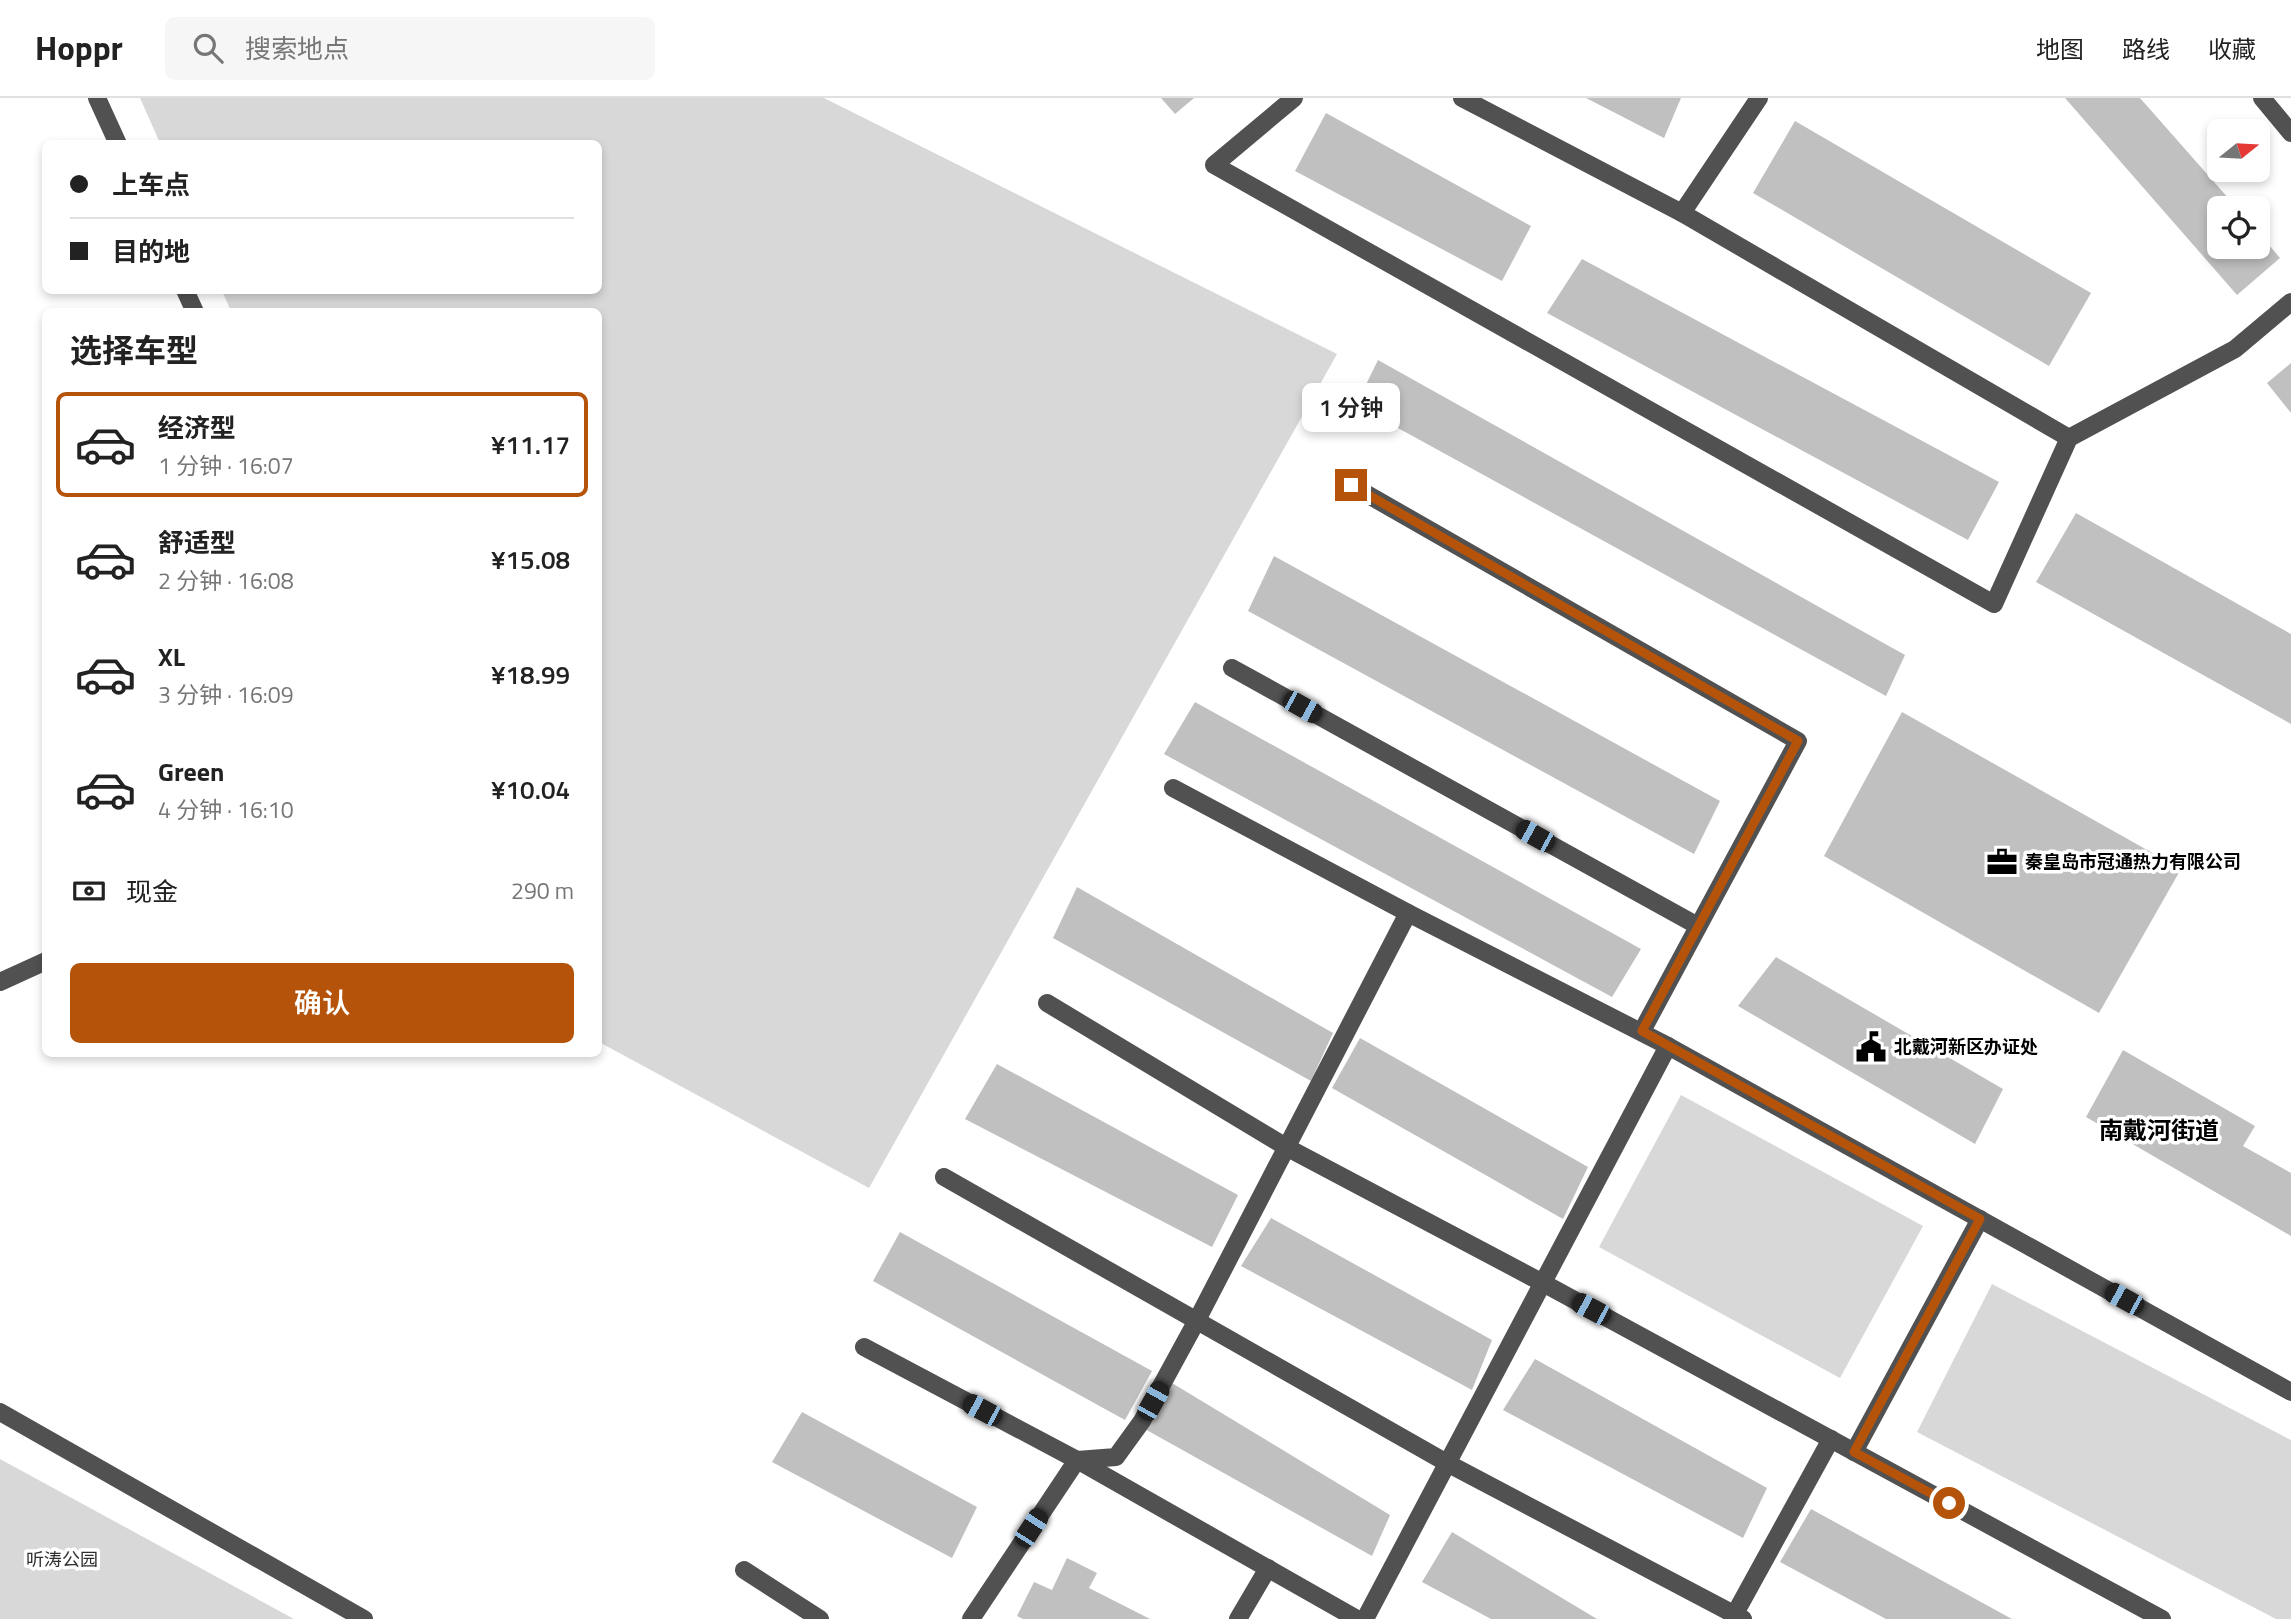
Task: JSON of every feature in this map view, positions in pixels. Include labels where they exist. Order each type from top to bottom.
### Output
[{"type":"street","points":[[97,98],[116,140]]},
{"type":"street","points":[[1294,98],[1214,165],[1994,604],[2069,438],[2235,349],[2291,302]]},
{"type":"street","points":[[1462,98],[1682,214],[2069,438]]},
{"type":"street","points":[[1682,214],[1759,98]]},
{"type":"street","points":[[2262,98],[2291,133]]},
{"type":"street","points":[[1351,485],[1798,741],[1642,1031]]},
{"type":"street","points":[[1232,668],[1698,926]]},
{"type":"street","points":[[1173,788],[1408,913],[1642,1031],[2291,1392]]},
{"type":"street","points":[[1077,1460],[1116,1457],[1142,1421],[1408,913]]},
{"type":"street","points":[[0,982],[42,963]]},
{"type":"street","points":[[1047,1003],[1286,1147],[1543,1283],[2162,1619]]},
{"type":"street","points":[[1365,1619],[1668,1046]]},
{"type":"street","points":[[944,1177],[1447,1463],[1736,1618],[1830,1439]]},
{"type":"street","points":[[1854,1452],[1980,1219]]},
{"type":"street","points":[[864,1347],[1077,1460],[1357,1619]]},
{"type":"street","points":[[0,1412],[364,1619]]},
{"type":"street","points":[[971,1619],[1077,1460]]},
{"type":"street","points":[[1238,1619],[1268,1568]]},
{"type":"street","points":[[744,1570],[820,1619]]},
{"type":"green space","points":[[140,98],[824,98],[1337,354],[869,1188],[602,1044],[602,308],[230,308],[223,294],[602,294],[602,140],[159,140]]},
{"type":"green space","points":[[1681,1095],[1923,1226],[1840,1378],[1599,1247]]},
{"type":"green space","points":[[1992,1284],[2291,1440],[2291,1619],[2276,1619],[1917,1432]]},
{"type":"green space","name":"听涛公园","points":[[0,1459],[294,1619],[0,1619]]},
{"type":"building","points":[[1161,98],[1194,98],[1175,114]]},
{"type":"building","points":[[1586,98],[1681,98],[1664,138]]},
{"type":"building","points":[[2065,98],[2140,98],[2207,174],[2207,182],[2214,182],[2226,196],[2207,196],[2207,259],[2270,259],[2270,246],[2280,258],[2237,295]]},
{"type":"building","points":[[1326,113],[1531,226],[1502,281],[1295,171]]},
{"type":"building","points":[[1795,121],[2091,293],[2049,366],[1753,193]]},
{"type":"building","points":[[1582,259],[1999,482],[1968,540],[1547,313]]},
{"type":"building","points":[[1378,360],[1905,655],[1886,696],[1356,405]]},
{"type":"building","points":[[2291,363],[2291,413],[2267,383]]},
{"type":"building","points":[[2076,513],[2291,634],[2291,724],[2036,582]]},
{"type":"building","points":[[1274,556],[1720,801],[1694,854],[1248,611]]},
{"type":"building","points":[[1195,702],[1641,949],[1612,997],[1164,754]]},
{"type":"building","name":"秦皇岛市冠通热力有限公司","points":[[1902,712],[2181,869],[2099,1013],[1824,856]]},
{"type":"building","points":[[1077,887],[1333,1033],[1311,1081],[1053,938]]},
{"type":"building","name":"北戴河新区办证处","points":[[1776,957],[2003,1089],[1975,1144],[1738,1006]]},
{"type":"building","points":[[1360,1038],[1588,1167],[1563,1219],[1332,1088]]},
{"type":"building","points":[[2123,1050],[2255,1126],[2243,1146],[2291,1173],[2291,1236],[2086,1117]]},
{"type":"building","points":[[997,1064],[1238,1195],[1212,1247],[965,1119]]},
{"type":"building","points":[[1271,1218],[1492,1340],[1472,1390],[1241,1266]]},
{"type":"building","points":[[900,1232],[1152,1371],[1125,1420],[873,1281]]},
{"type":"building","points":[[1535,1359],[1767,1488],[1743,1538],[1503,1410]]},
{"type":"building","points":[[1172,1383],[1390,1515],[1372,1556],[1143,1428]]},
{"type":"building","points":[[802,1412],[977,1507],[952,1558],[772,1462]]},
{"type":"building","points":[[1811,1509],[2012,1619],[1886,1619],[1780,1562]]},
{"type":"building","points":[[1452,1532],[1597,1619],[1491,1619],[1422,1582]]},
{"type":"building","points":[[1067,1558],[1097,1573],[1089,1588],[1150,1619],[1023,1619],[1017,1616],[1034,1582],[1052,1590]]},
{"type":"place","name":"秦皇岛市冠通热力有限公司","points":[[2002,862]]},
{"type":"place","name":"北戴河新区办证处","points":[[1871,1047]]},
{"type":"district","name":"南戴河街道","points":[[2159,1131]]},
{"type":"route","points":[[1351,485],[1798,741],[1642,1031],[1980,1219],[1854,1452],[1949,1503]]}]
